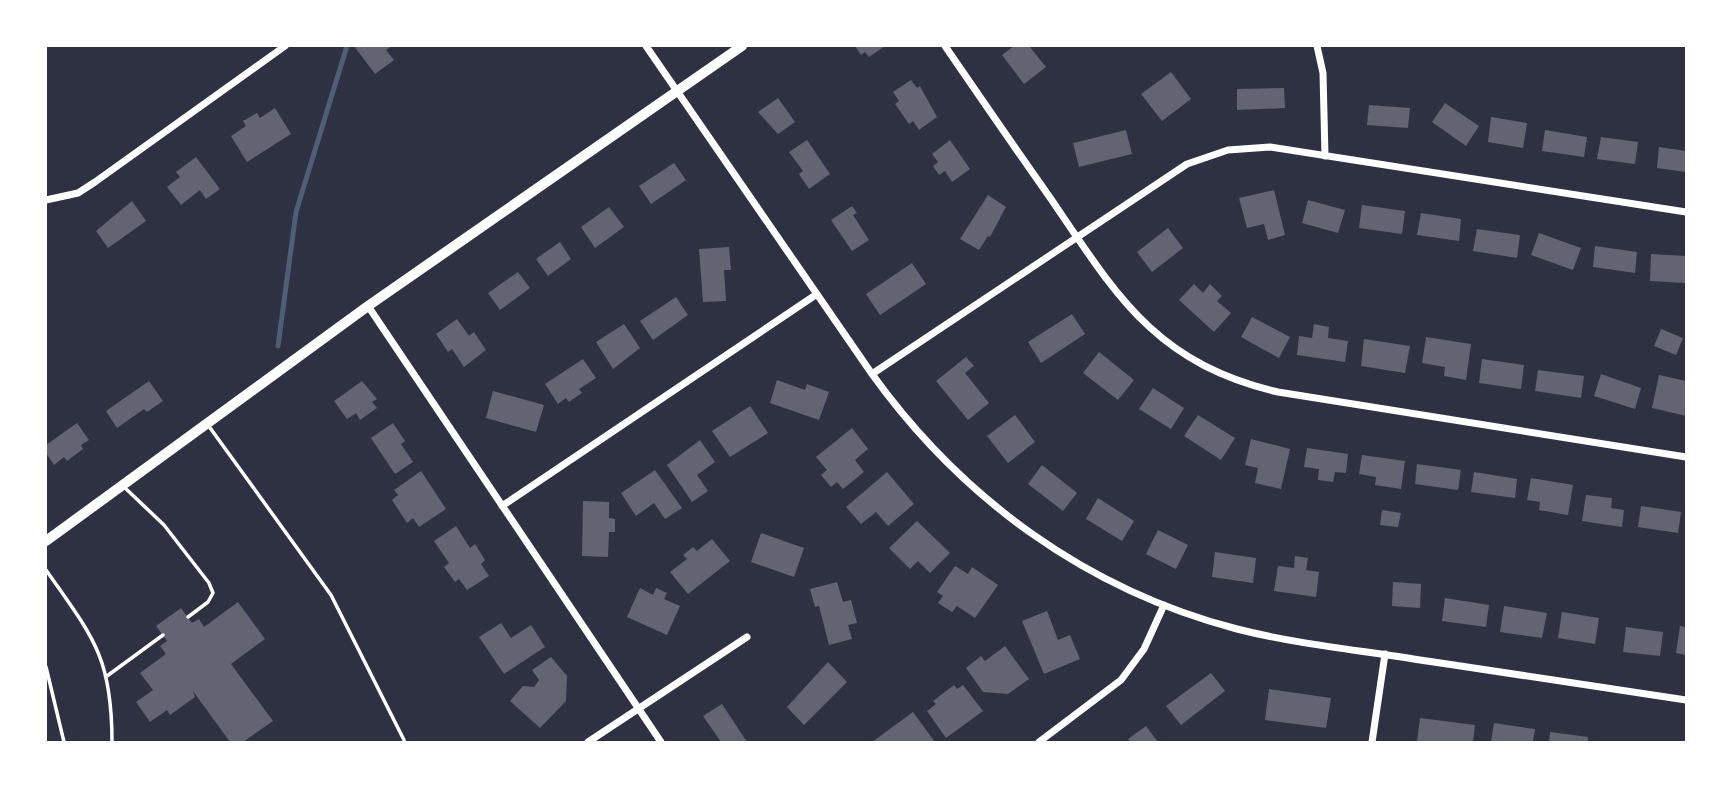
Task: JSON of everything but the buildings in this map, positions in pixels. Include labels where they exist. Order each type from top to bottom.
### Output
[{"type":"street","points":[[46,200],[78,193],[285,46]]},
{"type":"street","points":[[646,46],[872,374],[929,446],[994,507],[1076,563],[1164,606],[1238,629],[1686,700]]},
{"type":"street","points":[[46,541],[368,306],[676,89],[742,46]]},
{"type":"street","points":[[945,46],[1111,289],[1142,322],[1176,350],[1235,380],[1278,392],[1686,457]]},
{"type":"street","points":[[1317,46],[1323,73],[1325,156]]},
{"type":"street","points":[[872,374],[1187,164],[1214,153],[1256,147],[1686,212]]},
{"type":"street","points":[[502,506],[817,295]]},
{"type":"street","points":[[368,306],[661,743]]},
{"type":"street","points":[[1039,743],[1121,680],[1144,649],[1164,606]]},
{"type":"street","points":[[588,743],[747,637]]},
{"type":"street","points":[[1372,743],[1385,654]]},
{"type":"lane","points":[[206,423],[331,595],[404,740]]},
{"type":"lane","points":[[121,485],[151,510],[194,561],[213,593],[208,602],[188,617]]},
{"type":"lane","points":[[46,570],[92,635],[112,696],[112,743]]},
{"type":"lane","points":[[107,676],[163,635]]},
{"type":"lane","points":[[46,667],[64,743]]},
{"type":"waterway","points":[[278,346],[296,212],[347,46]]}]
